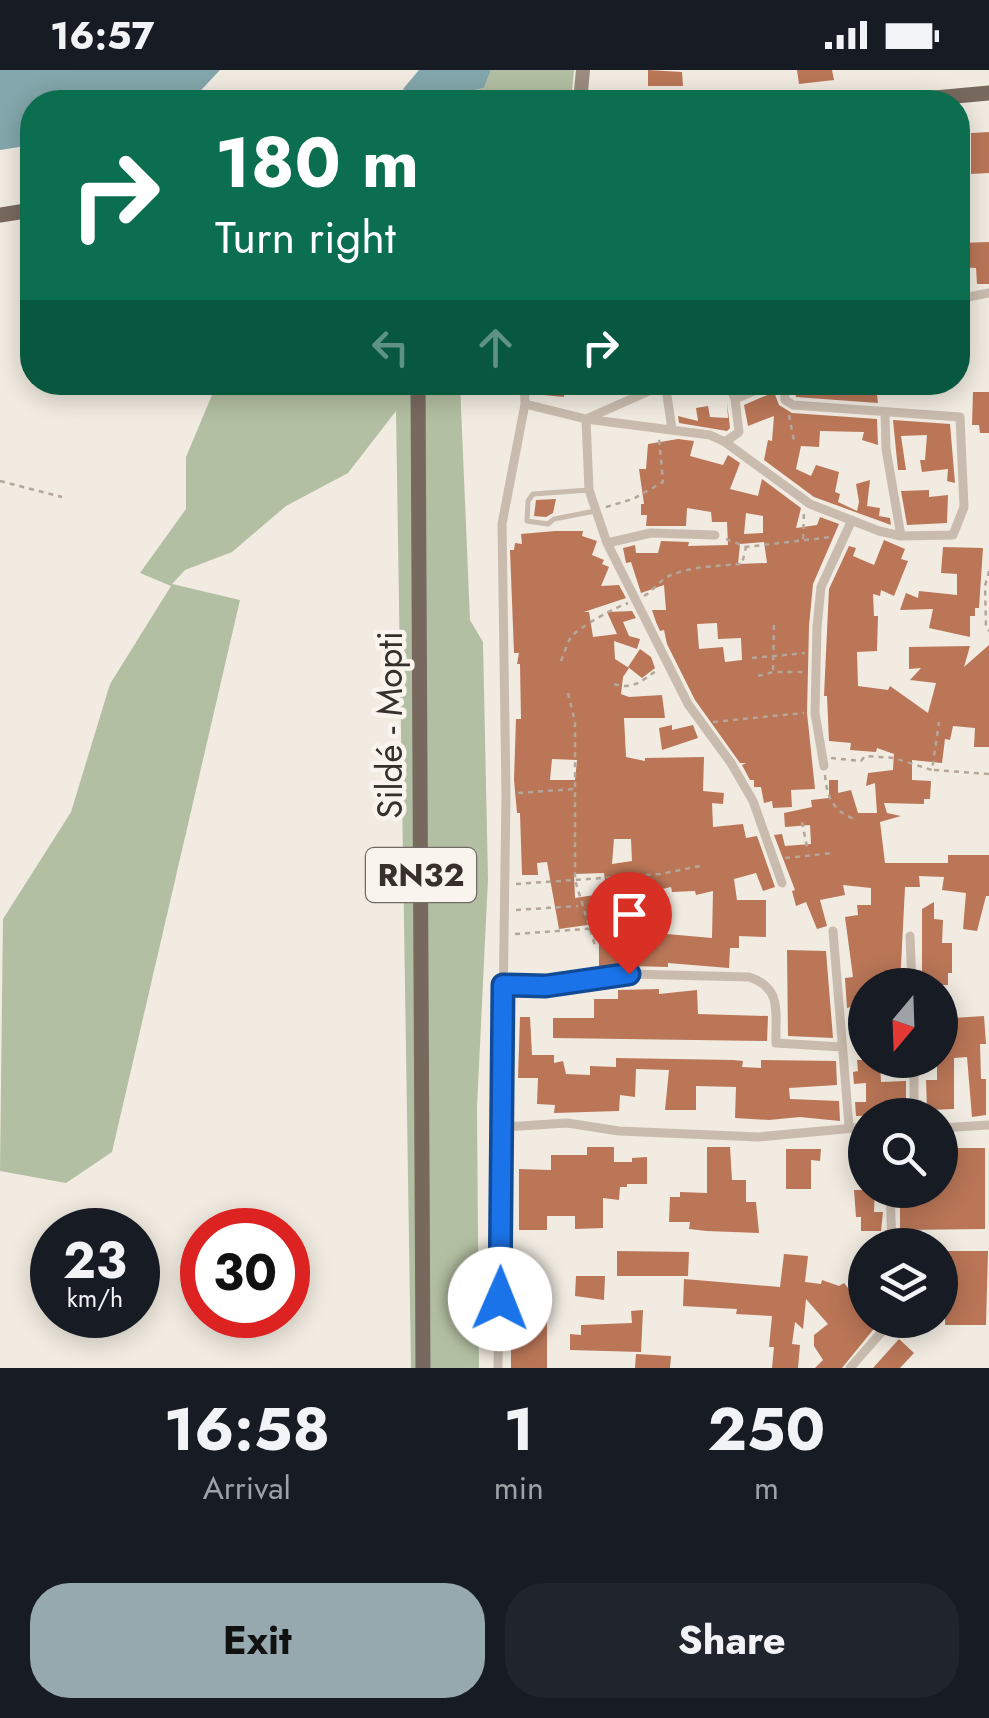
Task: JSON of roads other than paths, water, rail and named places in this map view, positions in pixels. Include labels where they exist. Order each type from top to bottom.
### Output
[{"type":"main road","name":"Sildé - Mopti","points":[[418,395],[423,1368]]},
{"type":"street","points":[[498,1368],[506,794],[502,524],[524,395]]},
{"type":"street","points":[[586,419],[639,395]]},
{"type":"street","points":[[667,395],[672,429]]},
{"type":"street","points":[[726,442],[739,432],[734,395]]},
{"type":"street","points":[[735,398],[743,395]]},
{"type":"street","points":[[524,404],[586,419],[710,435],[726,442],[806,501],[852,520],[901,536],[954,535],[964,507],[960,416],[792,406],[784,395]]},
{"type":"street","points":[[885,412],[886,449],[901,536]]},
{"type":"street","points":[[586,419],[589,490],[607,544],[667,664],[754,801],[782,883]]},
{"type":"street","points":[[824,761],[816,713],[821,586],[852,520]]},
{"type":"street","points":[[607,544],[651,533],[714,535]]},
{"type":"street","points":[[504,1128],[568,1123],[619,1131],[758,1137],[848,1126],[833,931]]},
{"type":"street","points":[[910,936],[911,968]]},
{"type":"street","points":[[503,985],[546,986],[629,974],[749,977],[765,982],[775,997],[776,1044],[842,1047]]},
{"type":"street","points":[[958,1127],[989,1125]]},
{"type":"street","points":[[850,1368],[876,1338]]},
{"type":"lane","points":[[589,490],[533,494],[528,501],[527,521],[548,524],[554,519],[595,510]]},
{"type":"water","points":[[0,70],[220,70],[201,90],[20,90],[20,147],[0,150]]},
{"type":"water","points":[[419,70],[491,70],[484,88],[475,90],[403,89]]}]
